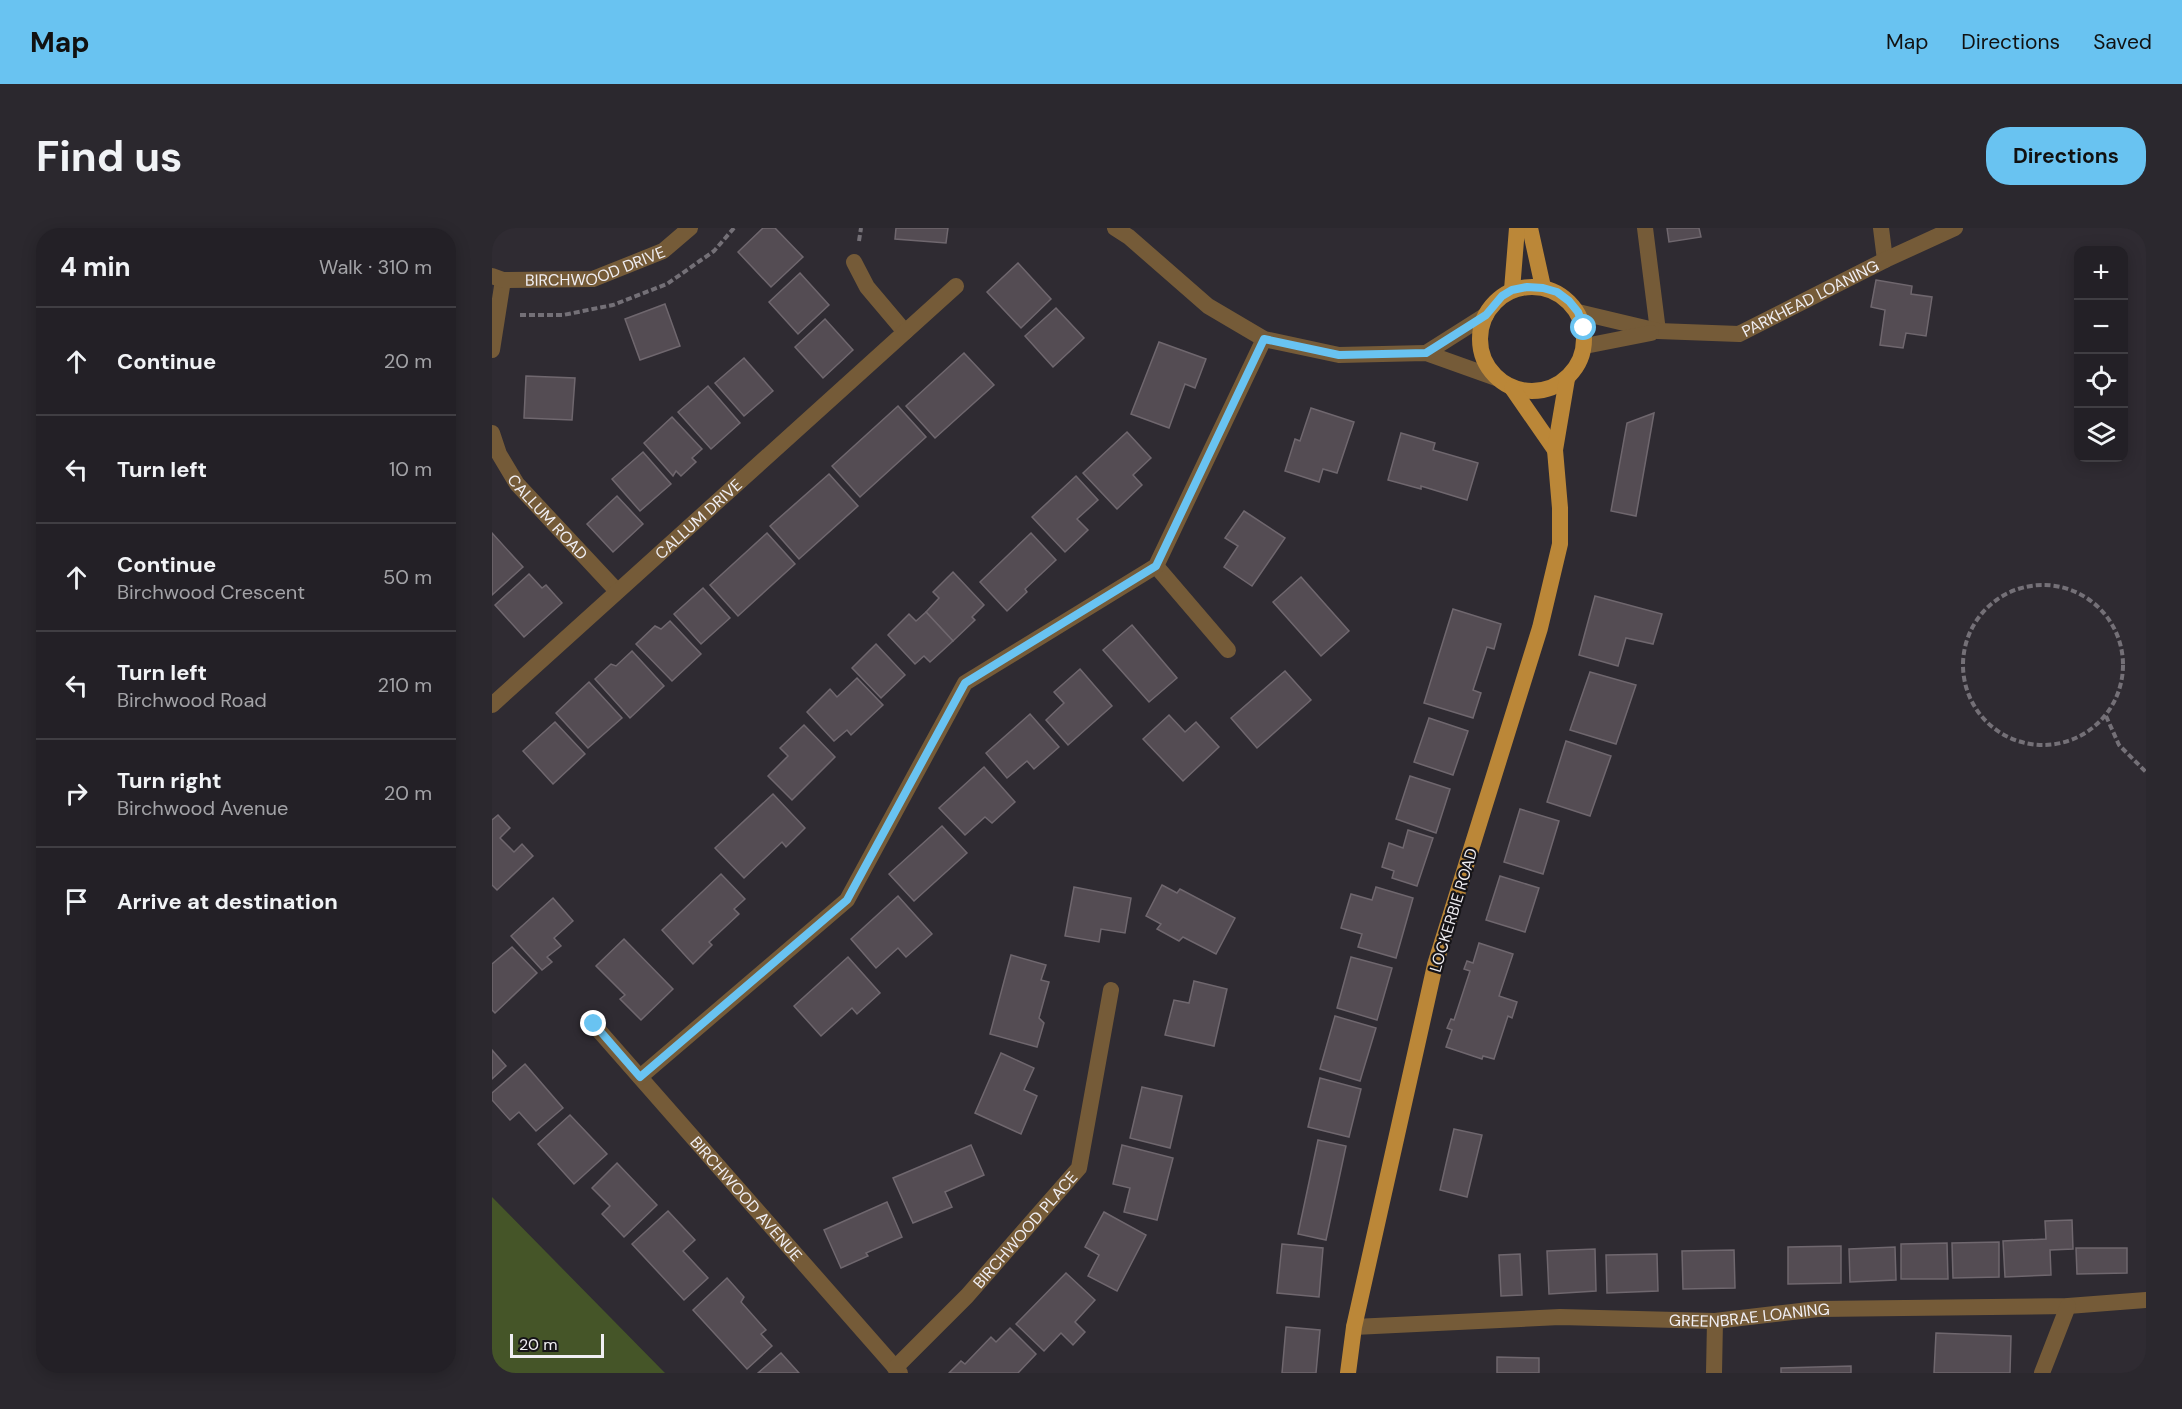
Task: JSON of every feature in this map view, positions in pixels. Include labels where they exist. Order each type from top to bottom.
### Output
[{"type":"main road","points":[[1512,290],[1516,228]]},
{"type":"main road","points":[[1530,228],[1543,288]]},
{"type":"main road","points":[[1527,287],[1557,292],[1578,312],[1584,328],[1582,358],[1576,370],[1555,387],[1526,392],[1512,388],[1496,378],[1486,364],[1481,348],[1480,331],[1486,315],[1502,296],[1512,290],[1527,287]]},
{"type":"main road","name":"LOCKERBIE ROAD","points":[[1348,1373],[1354,1327],[1435,965],[1540,627],[1560,544],[1560,508],[1555,450],[1567,379]]},
{"type":"main road","name":"LOCKERBIE ROAD","points":[[1512,388],[1555,450]]},
{"type":"street","name":"BIRCHWOOD DRIVE","points":[[498,278],[593,279],[663,251],[690,228]]},
{"type":"street","points":[[1115,228],[1129,237],[1208,306],[1264,339],[1339,355],[1426,353],[1496,378]]},
{"type":"street","points":[[1645,228],[1658,331]]},
{"type":"street","points":[[1881,228],[1886,260]]},
{"type":"street","name":"PARKHEAD LOANING","points":[[1578,312],[1658,331],[1739,334],[1955,228]]},
{"type":"street","points":[[854,262],[867,287],[905,332]]},
{"type":"street","points":[[492,350],[498,278]]},
{"type":"street","name":"CALLUM DRIVE","points":[[492,705],[956,286]]},
{"type":"street","points":[[1426,353],[1486,315]]},
{"type":"street","name":"PARKHEAD LOANING","points":[[1584,346],[1658,331]]},
{"type":"street","points":[[640,1077],[847,900],[965,683],[1156,566],[1264,339]]},
{"type":"street","name":"CALLUM ROAD","points":[[492,433],[499,454],[517,484],[617,591]]},
{"type":"street","points":[[1156,566],[1228,650]]},
{"type":"street","name":"BIRCHWOOD PLACE","points":[[897,1370],[967,1296],[1079,1168],[1111,990]]},
{"type":"street","name":"BIRCHWOOD AVENUE","points":[[594,1024],[897,1370]]},
{"type":"street","name":"GREENBRAE LOANING","points":[[1354,1327],[1560,1317],[1715,1321],[1818,1309],[2068,1306],[2146,1300]]},
{"type":"street","points":[[2042,1373],[2068,1306]]},
{"type":"street","points":[[1714,1373],[1715,1321]]},
{"type":"path","points":[[2056,585],[2087,597],[2111,621],[2123,652],[2121,686],[2106,716],[2079,737],[2047,746],[2014,741],[1986,722],[1967,694],[1962,661],[1971,628],[1992,602],[2022,587],[2056,585]]},
{"type":"path","points":[[2106,716],[2119,745],[2146,772]]},
{"type":"green space","points":[[492,1197],[665,1373],[492,1373]]},
{"type":"building","points":[[763,228],[775,228],[803,257],[771,287],[738,252]]},
{"type":"building","points":[[896,228],[948,228],[946,243],[895,239]]},
{"type":"building","points":[[1667,228],[1699,228],[1701,237],[1669,242]]},
{"type":"building","points":[[1018,263],[1051,299],[1021,328],[987,292]]},
{"type":"building","points":[[800,273],[829,305],[798,334],[769,302]]},
{"type":"building","points":[[1876,280],[1912,286],[1911,294],[1932,297],[1926,336],[1906,333],[1903,348],[1880,345],[1885,310],[1871,307]]},
{"type":"building","points":[[665,304],[680,346],[640,360],[625,319]]},
{"type":"building","points":[[1056,308],[1084,338],[1053,367],[1025,336]]},
{"type":"building","points":[[825,319],[853,350],[823,378],[795,347]]},
{"type":"building","points":[[1159,342],[1206,359],[1195,388],[1185,384],[1169,428],[1131,414]]},
{"type":"building","points":[[964,353],[994,385],[935,438],[906,406]]},
{"type":"building","points":[[744,358],[773,391],[744,416],[715,383]]},
{"type":"building","points":[[526,376],[575,378],[572,420],[524,418]]},
{"type":"building","points":[[708,386],[740,423],[711,449],[678,412]]},
{"type":"building","points":[[898,406],[926,437],[860,497],[832,466]]},
{"type":"building","points":[[1311,408],[1354,422],[1337,473],[1323,469],[1319,482],[1285,471],[1295,439],[1300,441]]},
{"type":"building","points":[[1654,413],[1636,516],[1611,511],[1627,423]]},
{"type":"building","points":[[672,417],[702,449],[692,458],[696,462],[681,476],[676,471],[673,476],[644,443]]},
{"type":"building","points":[[1127,432],[1151,458],[1133,475],[1142,485],[1117,509],[1083,473]]},
{"type":"building","points":[[1401,433],[1435,443],[1433,450],[1478,463],[1467,500],[1421,486],[1421,489],[1388,480]]},
{"type":"building","points":[[643,452],[671,484],[640,511],[612,479]]},
{"type":"building","points":[[829,474],[858,506],[799,559],[770,526]]},
{"type":"building","points":[[1076,476],[1098,500],[1077,519],[1088,530],[1065,552],[1032,517]]},
{"type":"building","points":[[617,496],[643,524],[613,552],[587,524]]},
{"type":"building","points":[[1244,511],[1285,538],[1252,586],[1224,567],[1238,546],[1225,538]]},
{"type":"building","points":[[492,533],[523,567],[492,595]]},
{"type":"building","points":[[767,533],[795,564],[738,616],[710,585]]},
{"type":"building","points":[[1031,533],[1056,560],[1025,589],[1027,592],[1007,611],[980,582]]},
{"type":"building","points":[[953,572],[984,605],[972,617],[975,620],[953,641],[926,612],[939,598],[933,592]]},
{"type":"building","points":[[529,574],[542,588],[546,585],[562,603],[524,637],[495,605]]},
{"type":"building","points":[[1301,577],[1349,631],[1321,656],[1273,602]]},
{"type":"building","points":[[703,588],[730,618],[701,644],[674,614]]},
{"type":"building","points":[[1595,596],[1662,614],[1653,644],[1626,638],[1618,666],[1579,655]]},
{"type":"building","points":[[1453,609],[1501,624],[1494,649],[1487,647],[1473,690],[1481,693],[1473,718],[1424,703]]},
{"type":"building","points":[[926,612],[953,641],[930,662],[924,656],[915,664],[888,635],[909,614],[916,621]]},
{"type":"building","points":[[670,621],[701,654],[672,681],[636,644],[655,626],[661,629]]},
{"type":"building","points":[[1132,625],[1177,678],[1149,702],[1103,650]]},
{"type":"building","points":[[876,644],[905,675],[881,698],[852,668]]},
{"type":"building","points":[[632,651],[664,686],[630,718],[595,679],[611,664],[616,666]]},
{"type":"building","points":[[1080,669],[1112,706],[1068,745],[1046,720],[1064,703],[1054,692]]},
{"type":"building","points":[[1285,671],[1311,700],[1257,748],[1231,718]]},
{"type":"building","points":[[1590,672],[1636,685],[1616,744],[1570,730]]},
{"type":"building","points":[[857,678],[883,705],[851,735],[847,730],[834,741],[807,712],[830,689],[837,697]]},
{"type":"building","points":[[589,682],[622,718],[588,748],[556,713]]},
{"type":"building","points":[[1030,714],[1059,747],[1034,769],[1027,761],[1007,778],[986,753]]},
{"type":"building","points":[[1169,715],[1185,732],[1196,722],[1219,747],[1183,781],[1143,739]]},
{"type":"building","points":[[1429,718],[1468,731],[1453,775],[1414,762]]},
{"type":"building","points":[[555,722],[585,754],[553,784],[523,751]]},
{"type":"building","points":[[804,725],[835,757],[792,800],[768,776],[788,756],[780,748]]},
{"type":"building","points":[[1566,741],[1611,756],[1590,816],[1547,802]]},
{"type":"building","points":[[984,767],[1015,802],[992,823],[985,817],[965,835],[939,808]]},
{"type":"building","points":[[1410,776],[1450,789],[1436,833],[1396,819]]},
{"type":"building","points":[[773,794],[805,828],[786,847],[782,842],[744,878],[715,848]]},
{"type":"building","points":[[1520,809],[1559,821],[1543,874],[1504,862]]},
{"type":"building","points":[[498,815],[510,828],[500,838],[514,852],[522,844],[533,856],[497,890],[492,885],[492,820]]},
{"type":"building","points":[[942,826],[967,853],[914,901],[889,874]]},
{"type":"building","points":[[1408,830],[1433,838],[1417,886],[1392,878],[1394,871],[1382,867],[1389,843],[1403,848]]},
{"type":"building","points":[[721,874],[745,899],[734,909],[739,914],[709,942],[712,945],[693,964],[662,930]]},
{"type":"building","points":[[1500,876],[1539,888],[1525,932],[1486,920]]},
{"type":"building","points":[[1162,885],[1177,893],[1180,889],[1235,918],[1216,954],[1183,937],[1179,941],[1157,929],[1161,924],[1146,916]]},
{"type":"building","points":[[1074,887],[1131,898],[1125,933],[1101,929],[1099,942],[1065,936]]},
{"type":"building","points":[[1376,887],[1413,898],[1396,958],[1358,947],[1362,934],[1341,928],[1351,894],[1372,900]]},
{"type":"building","points":[[898,896],[932,934],[906,957],[898,948],[876,968],[851,939]]},
{"type":"building","points":[[553,898],[573,921],[554,938],[561,946],[547,957],[552,962],[542,970],[511,936]]},
{"type":"building","points":[[624,939],[673,989],[641,1020],[620,999],[625,995],[596,966]]},
{"type":"building","points":[[1479,943],[1513,954],[1499,996],[1517,1002],[1512,1018],[1508,1016],[1494,1059],[1483,1056],[1482,1059],[1446,1047],[1452,1030],[1447,1028],[1451,1019],[1454,1020],[1470,971],[1464,969],[1467,961],[1473,963]]},
{"type":"building","points":[[512,947],[537,973],[495,1013],[492,1010],[492,964]]},
{"type":"building","points":[[1011,955],[1046,965],[1041,980],[1049,982],[1039,1018],[1044,1023],[1037,1047],[990,1034]]},
{"type":"building","points":[[848,957],[880,993],[857,1014],[852,1008],[821,1036],[794,1006]]},
{"type":"building","points":[[1351,957],[1392,968],[1377,1020],[1337,1008]]},
{"type":"building","points":[[1194,981],[1227,989],[1214,1046],[1165,1035],[1174,1000],[1189,1003]]},
{"type":"building","points":[[1335,1016],[1376,1028],[1360,1081],[1320,1069]]},
{"type":"building","points":[[492,1050],[506,1066],[492,1079]]},
{"type":"building","points":[[1001,1053],[1034,1068],[1024,1090],[1037,1096],[1021,1134],[975,1113]]},
{"type":"building","points":[[525,1064],[563,1108],[536,1131],[519,1112],[510,1120],[492,1100],[492,1093]]},
{"type":"building","points":[[1320,1078],[1361,1089],[1349,1137],[1308,1127]]},
{"type":"building","points":[[1142,1087],[1182,1096],[1170,1148],[1130,1138]]},
{"type":"building","points":[[570,1115],[607,1154],[574,1184],[538,1144]]},
{"type":"building","points":[[1454,1129],[1482,1135],[1467,1197],[1440,1190]]},
{"type":"building","points":[[1318,1140],[1346,1146],[1326,1240],[1298,1234]]},
{"type":"building","points":[[971,1145],[984,1175],[945,1192],[952,1207],[913,1223],[893,1178]]},
{"type":"building","points":[[1122,1145],[1173,1158],[1157,1220],[1124,1212],[1130,1188],[1113,1184]]},
{"type":"building","points":[[617,1163],[657,1205],[624,1237],[602,1214],[610,1206],[592,1188]]},
{"type":"building","points":[[887,1202],[902,1237],[866,1253],[868,1256],[841,1268],[824,1230]]},
{"type":"building","points":[[668,1211],[695,1240],[683,1251],[708,1278],[684,1300],[632,1244]]},
{"type":"building","points":[[1104,1212],[1146,1235],[1117,1291],[1088,1276],[1099,1255],[1085,1247]]},
{"type":"building","points":[[2072,1220],[2073,1249],[2050,1250],[2051,1275],[2005,1277],[2003,1241],[2046,1239],[2045,1221]]},
{"type":"building","points":[[1999,1242],[1999,1277],[1953,1278],[1952,1243]]},
{"type":"building","points":[[1947,1243],[1948,1279],[1901,1279],[1901,1244]]},
{"type":"building","points":[[1282,1244],[1323,1248],[1319,1297],[1277,1293]]},
{"type":"building","points":[[1841,1246],[1841,1283],[1788,1284],[1788,1247]]},
{"type":"building","points":[[1895,1247],[1896,1280],[1850,1282],[1849,1249]]},
{"type":"building","points":[[2076,1248],[2127,1248],[2127,1273],[2077,1274]]},
{"type":"building","points":[[1595,1249],[1596,1291],[1549,1294],[1547,1251]]},
{"type":"building","points":[[1734,1250],[1735,1288],[1683,1289],[1682,1251]]},
{"type":"building","points":[[1520,1254],[1522,1295],[1501,1296],[1499,1255]]},
{"type":"building","points":[[1657,1254],[1658,1291],[1607,1293],[1606,1255]]},
{"type":"building","points":[[1066,1273],[1095,1300],[1075,1322],[1085,1332],[1073,1345],[1061,1333],[1044,1351],[1016,1324]]},
{"type":"building","points":[[727,1278],[744,1297],[741,1302],[766,1330],[761,1334],[772,1346],[747,1369],[693,1310]]},
{"type":"building","points":[[1286,1327],[1320,1330],[1316,1373],[1282,1373]]},
{"type":"building","points":[[1010,1328],[1036,1354],[1018,1373],[949,1373],[961,1361],[965,1364],[991,1337],[996,1342]]},
{"type":"building","points":[[1936,1333],[2011,1336],[2010,1373],[1934,1373]]},
{"type":"building","points":[[781,1353],[799,1373],[758,1373]]},
{"type":"building","points":[[1497,1357],[1539,1358],[1539,1373],[1497,1373]]},
{"type":"building","points":[[1851,1366],[1851,1373],[1781,1373],[1781,1368]]},
{"type":"route","points":[[594,1024],[640,1077],[847,900],[965,683],[1156,566],[1264,339],[1339,355],[1426,353],[1486,315],[1502,296],[1512,290],[1527,287],[1557,292],[1578,312],[1584,328]]}]
